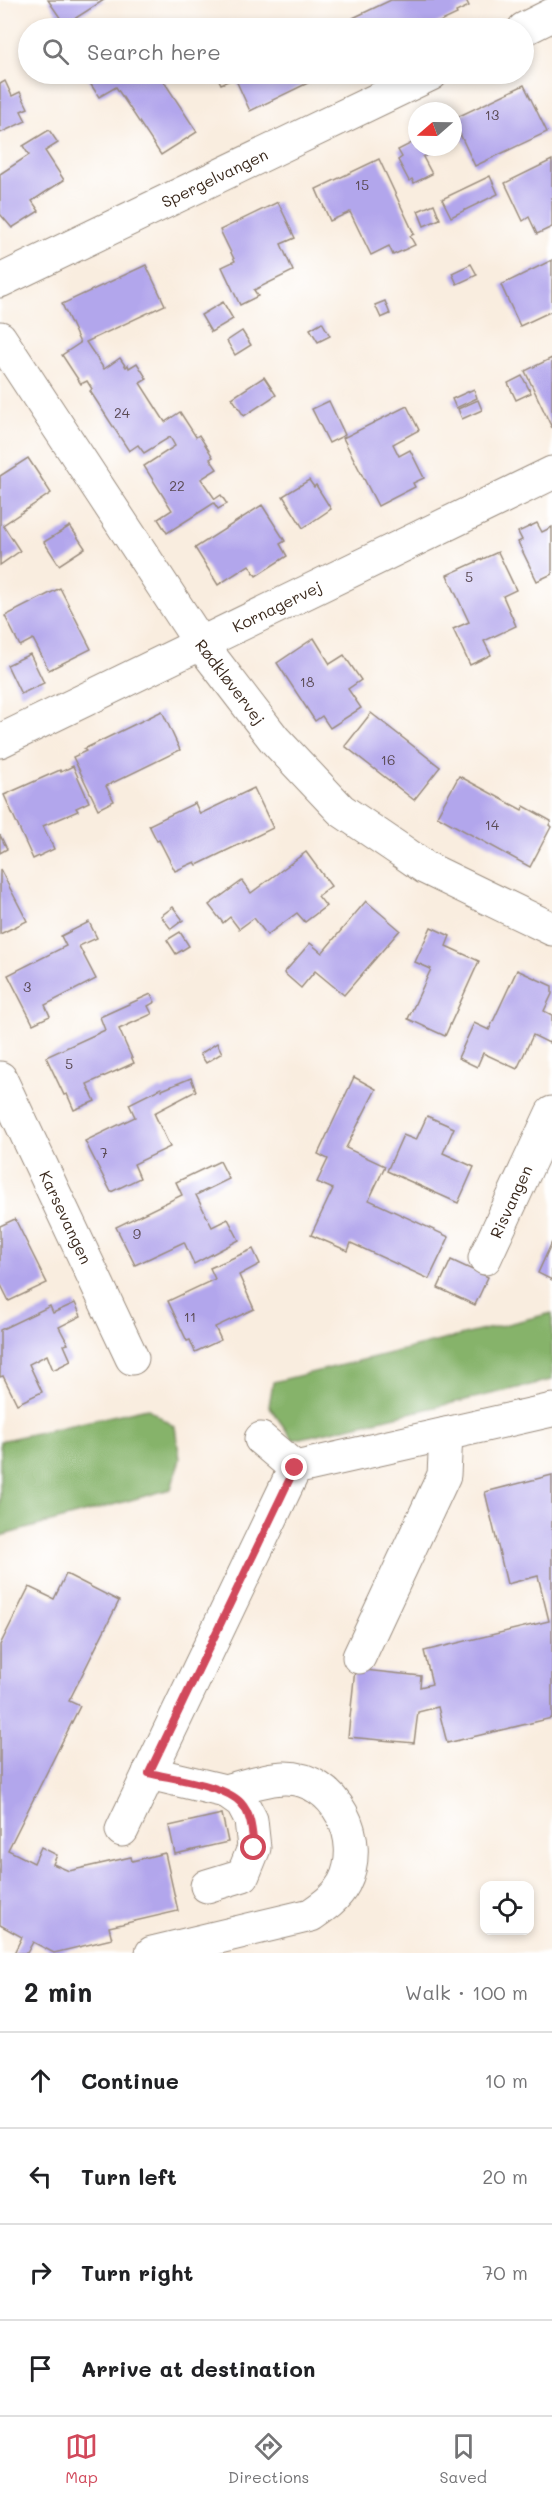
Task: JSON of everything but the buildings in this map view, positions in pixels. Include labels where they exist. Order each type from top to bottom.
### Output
[{"type":"street","points":[[534,24],[552,15]]},
{"type":"street","name":"Spergelvangen","points":[[0,281],[410,84]]},
{"type":"street","name":"Rødkløvervej","points":[[0,339],[201,644],[274,739],[341,810],[426,868],[552,929]]},
{"type":"street","name":"Kornagervej","points":[[0,741],[552,472]]},
{"type":"street","name":"Karsevangen","points":[[0,1078],[132,1358]]},
{"type":"street","name":"Risvangen","points":[[486,1258],[552,1113]]},
{"type":"street","points":[[295,1468],[552,1410]]},
{"type":"street","points":[[359,1658],[444,1475],[446,1434]]},
{"type":"street","points":[[261,1439],[295,1468]]},
{"type":"street","points":[[122,1830],[295,1468]]},
{"type":"street","points":[[149,1773],[225,1791],[242,1803],[251,1820],[254,1848],[243,1875],[207,1886]]},
{"type":"street","points":[[152,1953],[311,1916],[333,1899],[344,1882],[352,1855],[348,1824],[331,1797],[306,1782],[284,1778],[225,1791]]},
{"type":"green space","points":[[552,1313],[552,1380],[293,1440],[269,1406],[273,1382]]},
{"type":"green space","points":[[147,1408],[175,1427],[180,1459],[171,1489],[0,1536],[0,1441]]},
{"type":"route","points":[[254,1848],[251,1820],[242,1803],[225,1791],[149,1773],[295,1468]]}]
